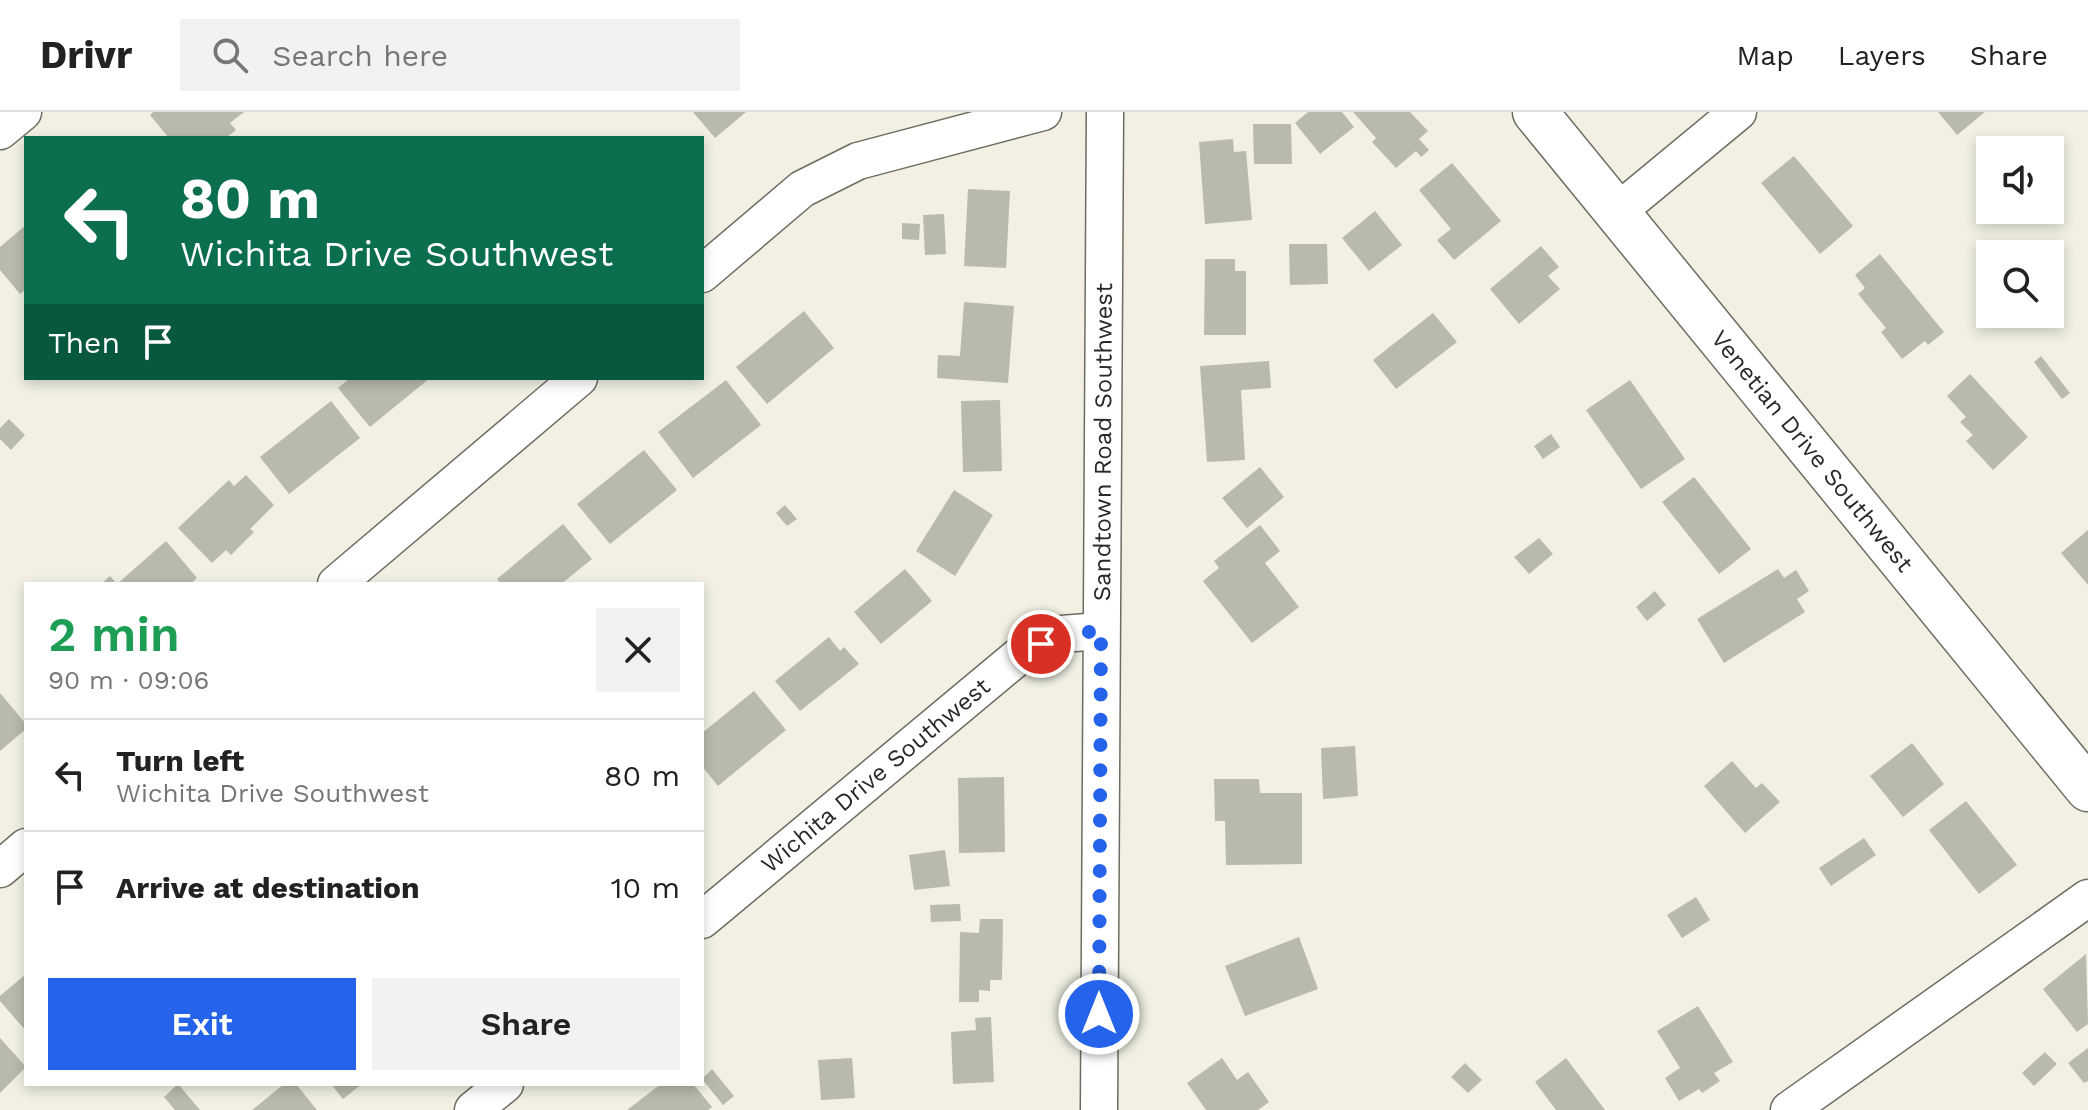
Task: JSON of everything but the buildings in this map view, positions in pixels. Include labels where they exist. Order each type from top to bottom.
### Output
[{"type":"street","points":[[0,131],[23,112]]},
{"type":"street","points":[[704,272],[802,189],[858,161],[1043,112]]},
{"type":"street","name":"Sandtown Road Southwest","points":[[1099,1110],[1105,112]]},
{"type":"street","name":"Venetian Drive Southwest","points":[[1535,112],[2088,789]]},
{"type":"street","points":[[1617,212],[1738,112]]},
{"type":"street","points":[[338,582],[577,380]]},
{"type":"street","name":"Wichita Drive Southwest","points":[[704,918],[1020,655],[1061,634],[1101,631]]},
{"type":"street","points":[[0,869],[24,849]]},
{"type":"street","points":[[1789,1110],[2088,898]]},
{"type":"street","points":[[473,1110],[503,1086]]},
{"type":"route","points":[[1041,644],[1061,634],[1101,631],[1099,1014]]}]
